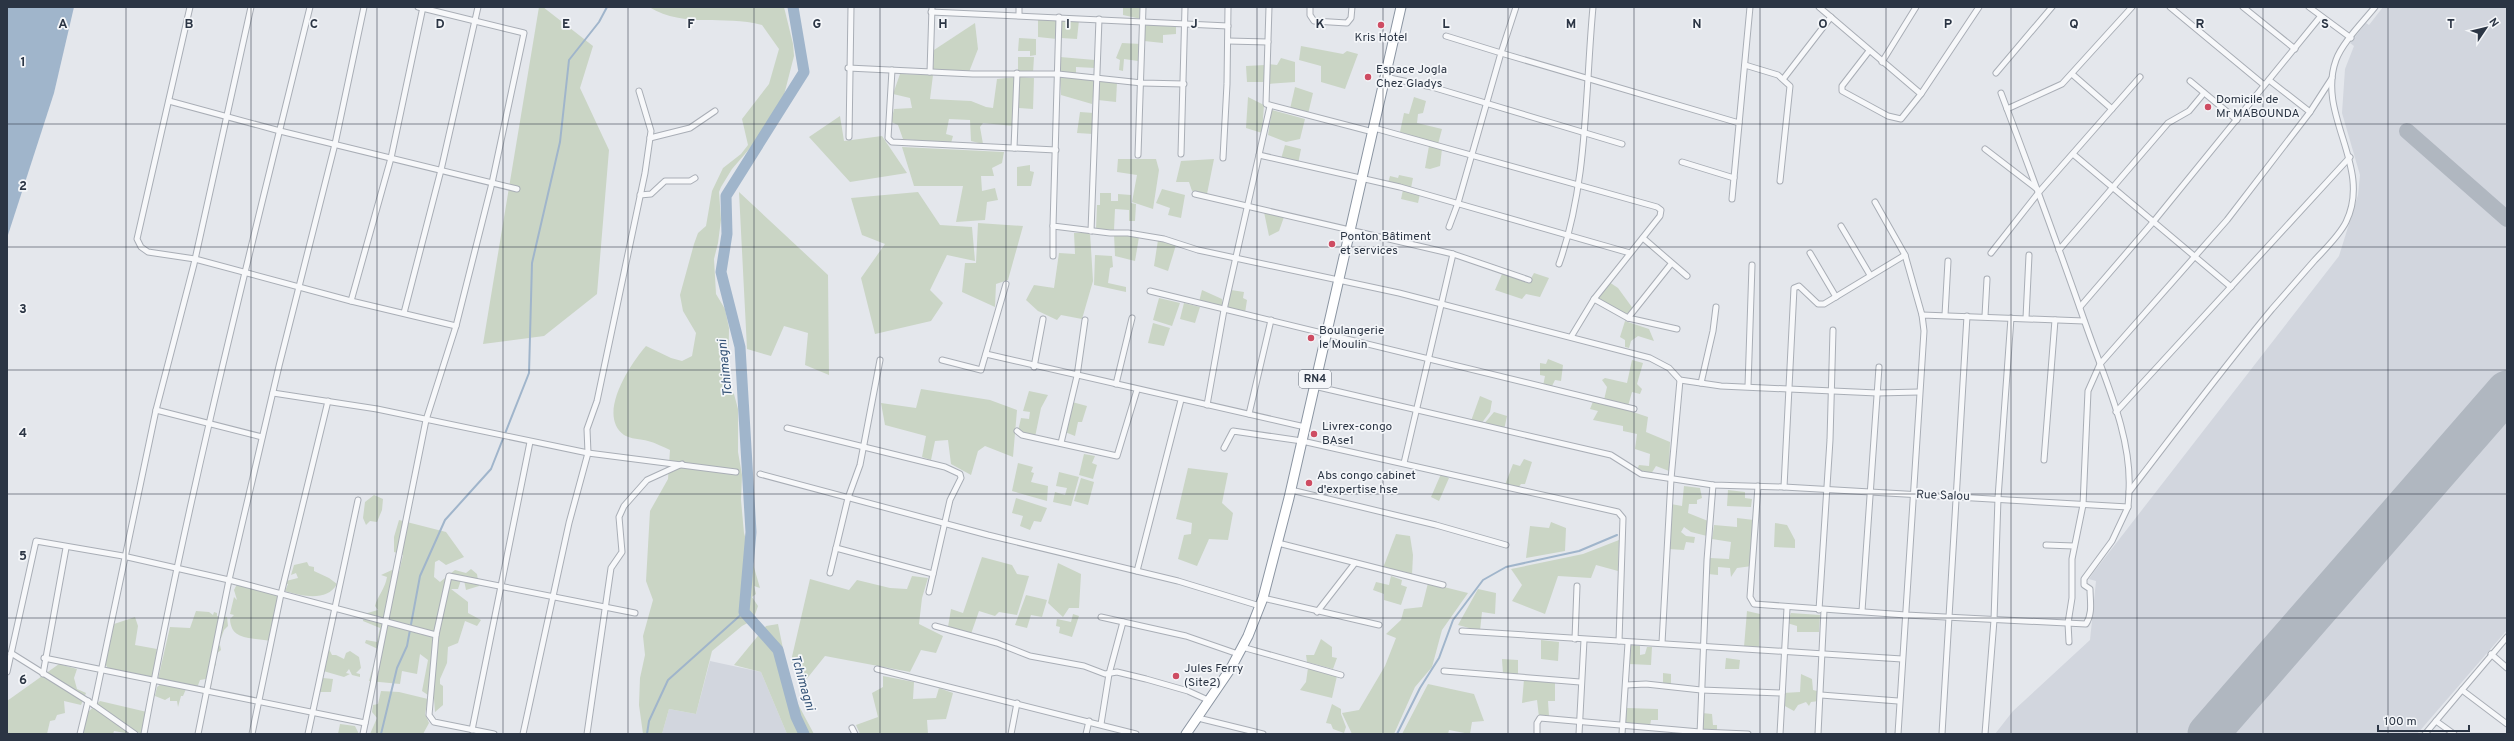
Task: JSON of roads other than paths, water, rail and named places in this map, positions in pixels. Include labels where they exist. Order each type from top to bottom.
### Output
[{"type":"highway","name":"RN4","points":[[1186,734],[1210,701],[1240,650],[1261,602],[1291,490],[1384,76],[1401,7]]},
{"type":"street","points":[[190,7],[137,239],[141,247],[148,252],[195,259],[246,274],[351,301],[456,326]]},
{"type":"street","points":[[94,704],[123,556],[156,410],[195,259],[252,7]]},
{"type":"street","points":[[144,734],[153,680],[176,569],[209,425],[310,7]]},
{"type":"street","points":[[198,734],[228,580],[335,144],[364,7]]},
{"type":"street","points":[[351,301],[391,158],[421,7],[524,33],[492,183],[456,326],[426,420],[363,734]]},
{"type":"street","points":[[404,313],[441,170],[478,7]]},
{"type":"street","points":[[849,137],[848,68],[850,7]]},
{"type":"street","points":[[976,7],[976,14]]},
{"type":"street","points":[[1019,7],[1019,15]]},
{"type":"street","points":[[1138,155],[1142,83],[1143,7]]},
{"type":"street","points":[[1181,154],[1185,7]]},
{"type":"street","points":[[1223,158],[1228,7]]},
{"type":"street","points":[[1269,7],[1266,102],[1270,106],[1472,154],[1659,208],[1660,216],[1594,299],[1571,337]]},
{"type":"street","points":[[1310,7],[1310,15],[1314,21],[1346,23],[1351,18],[1352,7]]},
{"type":"street","points":[[1449,228],[1458,203],[1486,104],[1516,7]]},
{"type":"street","points":[[1559,264],[1570,235],[1578,185],[1593,7]]},
{"type":"street","points":[[1732,199],[1750,7]]},
{"type":"street","points":[[1819,7],[1921,94]]},
{"type":"street","points":[[1882,62],[1916,7]]},
{"type":"street","points":[[1869,51],[1842,86],[1842,91],[1896,119],[1904,117],[1979,7]]},
{"type":"street","points":[[1996,73],[2052,7]]},
{"type":"street","points":[[2007,110],[2055,88],[2072,74],[2132,7]]},
{"type":"street","points":[[2170,7],[2264,85]]},
{"type":"street","points":[[2243,7],[2294,49]]},
{"type":"street","points":[[2309,7],[2320,17],[2351,38]]},
{"type":"street","points":[[2129,492],[2250,336],[2344,226],[2354,191],[2350,157],[2339,126],[2334,102],[2332,77],[2336,59],[2375,7]]},
{"type":"street","points":[[930,72],[931,10],[976,14],[1228,26]]},
{"type":"street","points":[[1053,256],[1059,17]]},
{"type":"street","points":[[1784,78],[1831,17]]},
{"type":"street","points":[[2080,307],[2154,221],[2320,17]]},
{"type":"street","points":[[1091,231],[1099,19]]},
{"type":"street","points":[[1446,36],[1587,76],[1740,123]]},
{"type":"street","points":[[1228,41],[1268,42]]},
{"type":"street","points":[[1745,65],[1769,70],[1784,78],[1791,91],[1780,181]]},
{"type":"street","points":[[848,68],[930,72],[1058,74],[1142,83],[1184,84]]},
{"type":"street","points":[[892,70],[888,138],[890,141],[1056,150]]},
{"type":"street","points":[[1014,148],[1017,73]]},
{"type":"street","points":[[2072,74],[2112,109]]},
{"type":"street","points":[[1384,76],[1432,88],[1622,144]]},
{"type":"street","points":[[1991,253],[2038,191],[2073,154],[2140,76]]},
{"type":"street","points":[[2069,642],[2068,623],[2072,598],[2074,546],[2082,505],[2088,391],[2100,364],[2196,257],[2310,112],[2332,77]]},
{"type":"street","points":[[2269,80],[2310,112]]},
{"type":"street","points":[[2190,81],[2237,120]]},
{"type":"street","points":[[523,734],[569,523],[588,452],[587,429],[597,401],[640,195],[651,127],[639,91]]},
{"type":"street","points":[[1758,486],[1750,600],[1757,605],[1906,615],[2086,624],[2091,617],[2090,589],[2084,585],[2084,579],[2112,542],[2128,507],[2128,457],[2116,412],[2100,364],[2001,93]]},
{"type":"street","points":[[2059,250],[2168,123],[2189,111],[2204,93]]},
{"type":"street","points":[[169,102],[280,131],[517,189]]},
{"type":"street","points":[[1207,405],[1224,310],[1270,106]]},
{"type":"street","points":[[650,138],[690,128],[715,111]]},
{"type":"street","points":[[1985,149],[2038,191]]},
{"type":"street","points":[[2073,154],[2231,287]]},
{"type":"street","points":[[1259,155],[1458,203],[1630,253]]},
{"type":"street","points":[[2116,412],[2350,157]]},
{"type":"street","points":[[1682,162],[1734,178]]},
{"type":"street","points":[[640,195],[651,194],[665,181],[690,181],[695,178]]},
{"type":"street","points":[[1195,194],[1248,205],[1453,254],[1529,280]]},
{"type":"street","points":[[1875,202],[1905,255],[1922,315],[1924,331],[1912,495],[1906,615],[1898,701],[1898,734]]},
{"type":"street","points":[[1053,226],[1091,231],[1128,232],[1440,304],[1650,358],[1669,368],[1680,380],[1701,383],[1832,389],[1877,393],[1919,392]]},
{"type":"street","points":[[1841,226],[1870,275]]},
{"type":"street","points":[[1643,238],[1671,264],[1687,276]]},
{"type":"street","points":[[1810,253],[1836,297]]},
{"type":"street","points":[[1404,463],[1440,304],[1453,254]]},
{"type":"street","points":[[1784,487],[1794,288],[1799,286],[1821,305],[1905,255]]},
{"type":"street","points":[[2026,318],[2029,255]]},
{"type":"street","points":[[1945,315],[1948,261]]},
{"type":"street","points":[[1628,318],[1671,264]]},
{"type":"street","points":[[1748,386],[1752,264]]},
{"type":"street","points":[[1985,316],[1987,279]]},
{"type":"street","points":[[942,360],[979,371],[982,368],[1006,284]]},
{"type":"street","points":[[1150,291],[1634,409]]},
{"type":"street","points":[[1594,299],[1628,318],[1677,329]]},
{"type":"street","points":[[1701,383],[1713,331],[1716,307]]},
{"type":"street","points":[[1922,315],[1985,316],[2084,321]]},
{"type":"street","points":[[1942,734],[1967,316]]},
{"type":"street","points":[[1116,384],[1132,318]]},
{"type":"street","points":[[1984,734],[1994,620],[1998,498],[2011,318]]},
{"type":"street","points":[[1034,367],[1044,319]]},
{"type":"street","points":[[1061,443],[1077,376],[1085,320]]},
{"type":"street","points":[[1249,414],[1270,320]]},
{"type":"street","points":[[2044,460],[2055,320]]},
{"type":"street","points":[[1818,734],[1824,654],[1822,610],[1825,490],[1832,389],[1833,330]]},
{"type":"street","points":[[986,354],[1034,367],[1305,427]]},
{"type":"street","points":[[830,573],[848,498],[854,486],[880,360]]},
{"type":"street","points":[[1862,611],[1879,367]]},
{"type":"street","points":[[1662,643],[1671,480],[1680,380]]},
{"type":"street","name":"Rue Salou","points":[[1314,386],[1612,456],[1641,474],[1671,480],[1713,485],[1784,487],[1912,495],[1998,498],[2128,507]]},
{"type":"street","points":[[1017,431],[1022,435],[1117,456],[1137,390]]},
{"type":"street","points":[[273,393],[377,409],[530,442],[588,452],[736,472]]},
{"type":"street","points":[[1137,571],[1181,400]]},
{"type":"street","points":[[252,734],[281,594],[328,401]]},
{"type":"street","points":[[156,410],[209,425],[262,437]]},
{"type":"street","points":[[786,428],[957,471],[961,478],[954,488],[944,523],[929,592]]},
{"type":"street","points":[[1224,448],[1233,431],[1302,441],[1404,463],[1621,514],[1623,518],[1619,642]]},
{"type":"street","points":[[472,730],[530,442]]},
{"type":"street","points":[[587,734],[607,607],[611,568],[622,552],[623,545],[619,517],[622,510],[647,480],[683,464]]},
{"type":"street","points":[[760,474],[944,523],[1218,592],[1379,625]]},
{"type":"street","points":[[1700,733],[1701,690],[1705,648],[1707,560],[1713,485]]},
{"type":"street","points":[[1291,490],[1436,525],[1506,545]]},
{"type":"street","points":[[308,734],[358,500]]},
{"type":"street","points":[[7,672],[36,541],[66,548],[123,556],[228,580],[436,635]]},
{"type":"street","points":[[1278,543],[1443,585]]},
{"type":"street","points":[[2046,545],[2074,546]]},
{"type":"street","points":[[42,674],[66,548]]},
{"type":"street","points":[[836,548],[933,574]]},
{"type":"street","points":[[1317,612],[1355,563]]},
{"type":"street","points":[[494,734],[434,722],[429,715],[436,635],[448,576],[553,598],[635,613]]},
{"type":"street","points":[[1575,639],[1577,586]]},
{"type":"street","points":[[1780,734],[1783,652],[1787,608]]},
{"type":"street","points":[[1101,617],[1186,636],[1341,675]]},
{"type":"street","points":[[1100,724],[1109,674],[1123,622]]},
{"type":"street","points":[[935,626],[997,643],[1030,656],[1084,666],[1109,674],[1117,672],[1146,679],[1188,691],[1210,701]]},
{"type":"street","points":[[1462,631],[1628,643],[1662,643],[1705,648],[1902,659]]},
{"type":"street","points":[[2425,734],[2491,654],[2507,637]]},
{"type":"street","points":[[1579,734],[1580,682],[1584,640]]},
{"type":"street","points":[[1622,734],[1628,643]]},
{"type":"street","points":[[11,653],[42,674],[94,704],[135,734]]},
{"type":"street","points":[[2491,654],[2507,668]]},
{"type":"street","points":[[44,658],[312,714],[365,723]]},
{"type":"street","points":[[877,669],[1136,734]]},
{"type":"street","points":[[1444,671],[1580,682]]},
{"type":"street","points":[[1626,685],[1646,684],[1701,690],[1782,692]]},
{"type":"street","points":[[2462,690],[2507,724]]},
{"type":"street","points":[[1821,695],[1898,701]]},
{"type":"street","points":[[80,734],[88,701]]},
{"type":"street","points":[[1010,734],[1017,703]]},
{"type":"street","points":[[1198,718],[1263,734]]},
{"type":"street","points":[[1537,734],[1537,723],[1540,718],[1700,733],[1748,734]]},
{"type":"street","points":[[2436,720],[2454,734]]},
{"type":"street","points":[[1086,734],[1089,721]]},
{"type":"street","points":[[852,728],[855,734]]},
{"type":"water","points":[[7,7],[74,7],[54,93],[7,238]]},
{"type":"waterway","points":[[381,734],[397,668],[407,646],[420,576],[445,520],[491,469],[529,373],[532,263],[560,142],[569,60],[599,22],[607,7]]},
{"type":"waterway","name":"Tchimagni","points":[[793,7],[804,72],[726,196],[727,234],[721,272],[740,347],[751,532],[744,612],[778,650],[796,717],[804,734]]},
{"type":"waterway","points":[[1397,734],[1420,688],[1439,658],[1453,620],[1483,580],[1506,567],[1579,551],[1617,535]]},
{"type":"waterway","points":[[647,734],[649,721],[668,680],[744,612]]},
{"type":"place","name":"Kris Hotel","points":[[1381,25]]},
{"type":"place","name":"Espace Jogla Chez Gladys","points":[[1368,77]]},
{"type":"place","name":"Domicile de Mr MABOUNDA","points":[[2208,107]]},
{"type":"place","name":"Ponton Bâtiment et services","points":[[1332,244]]},
{"type":"place","name":"Boulangerie le Moulin","points":[[1311,338]]},
{"type":"place","name":"Livrex-congo BAse1","points":[[1314,434]]},
{"type":"place","name":"Abs congo cabinet d'expertise hse","points":[[1309,483]]},
{"type":"place","name":"Jules Ferry (Site2)","points":[[1176,676]]}]
